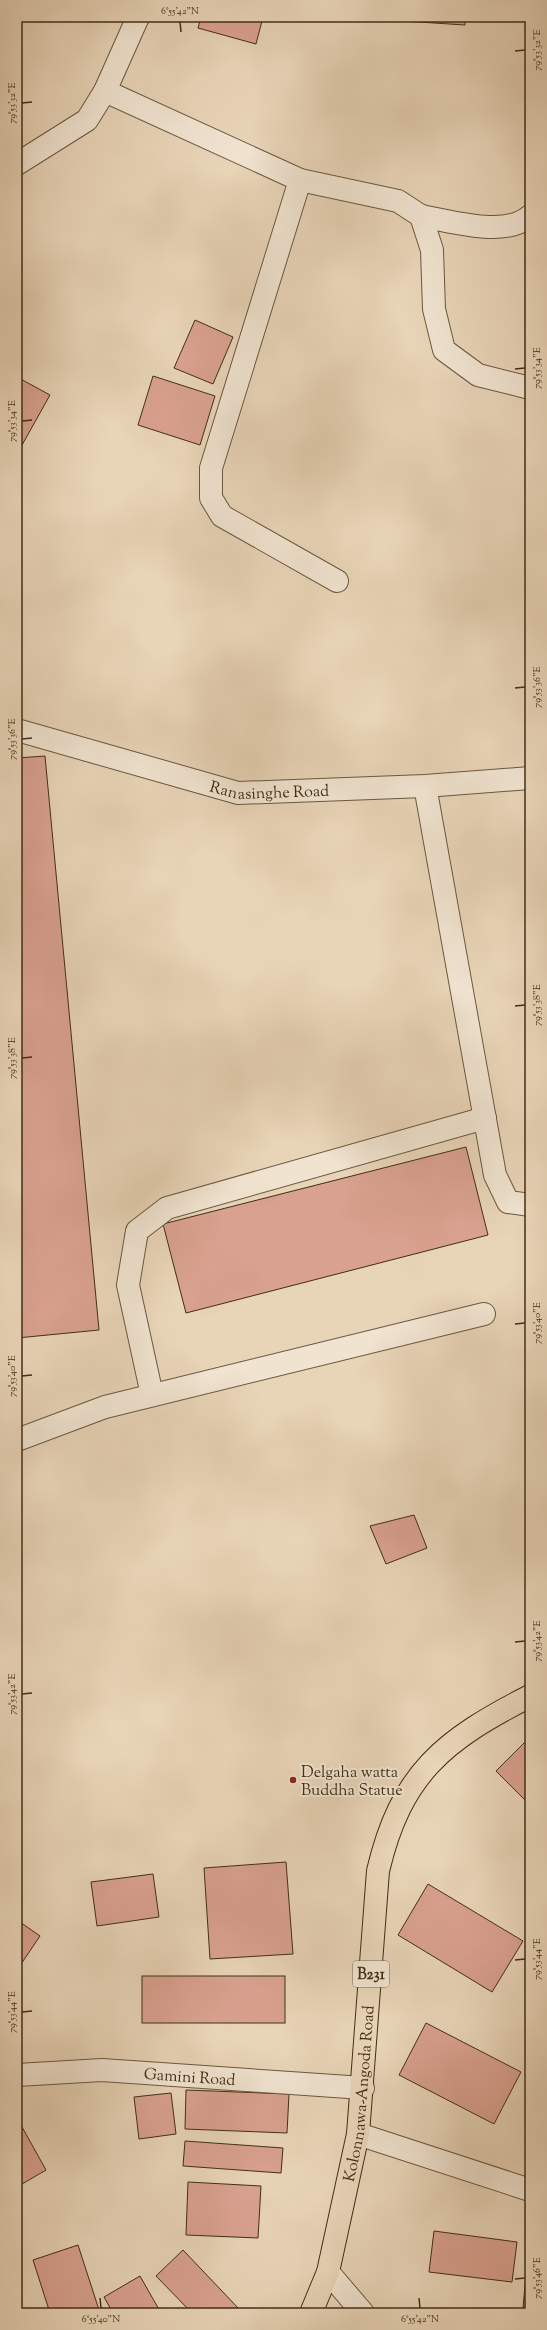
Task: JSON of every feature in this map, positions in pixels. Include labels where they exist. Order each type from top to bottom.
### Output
[{"type":"main road","name":"Kolonnawa-Angoda Road","points":[[311,2313],[328,2272],[358,2134],[363,2088],[378,1871],[385,1843],[396,1813],[411,1787],[444,1748],[484,1719],[530,1696]]},
{"type":"street","points":[[17,164],[86,120],[105,91],[138,17]]},
{"type":"street","points":[[105,91],[300,180],[398,201],[421,216],[501,228],[522,223],[530,216]]},
{"type":"street","points":[[300,180],[212,468],[211,498],[222,516],[337,581]]},
{"type":"street","points":[[421,216],[432,250],[434,309],[444,350],[478,375],[530,388]]},
{"type":"street","name":"Ranasinghe Road","points":[[17,730],[238,793],[425,786],[530,778]]},
{"type":"street","points":[[425,786],[495,1175],[508,1202],[530,1205]]},
{"type":"street","points":[[152,1395],[128,1285],[137,1230],[167,1208],[485,1118]]},
{"type":"street","points":[[17,1440],[105,1407],[484,1314]]},
{"type":"street","name":"Gamini Road","points":[[17,2075],[102,2070],[363,2088]]},
{"type":"street","points":[[358,2134],[530,2190]]},
{"type":"street","points":[[328,2272],[362,2313]]},
{"type":"building","points":[[201,17],[263,17],[256,44],[198,28]]},
{"type":"building","points":[[325,17],[361,17],[360,21]]},
{"type":"building","points":[[404,17],[465,17],[465,25],[403,21]]},
{"type":"building","points":[[195,320],[233,337],[213,384],[174,368]]},
{"type":"building","points":[[153,376],[215,396],[200,445],[138,425]]},
{"type":"building","points":[[17,377],[50,395],[17,454]]},
{"type":"building","points":[[45,756],[99,1330],[17,1338],[17,758]]},
{"type":"building","points":[[466,1147],[488,1235],[186,1313],[163,1224]]},
{"type":"building","points":[[414,1515],[427,1548],[386,1564],[370,1526]]},
{"type":"building","points":[[530,1737],[530,1805],[496,1771]]},
{"type":"building","points":[[286,1862],[293,1954],[210,1959],[204,1868]]},
{"type":"building","points":[[153,1874],[159,1917],[97,1926],[91,1882]]},
{"type":"building","points":[[428,1884],[523,1941],[492,1992],[398,1935]]},
{"type":"building","points":[[17,1920],[40,1936],[17,1970]]},
{"type":"building","points":[[142,1976],[285,1976],[285,2023],[142,2023]]},
{"type":"building","points":[[426,2023],[521,2072],[494,2124],[399,2075]]},
{"type":"building","points":[[186,2090],[289,2094],[287,2133],[185,2129]]},
{"type":"building","points":[[171,2093],[176,2134],[139,2139],[134,2097]]},
{"type":"building","points":[[17,2118],[46,2170],[17,2187]]},
{"type":"building","points":[[185,2141],[283,2148],[281,2173],[183,2166]]},
{"type":"building","points":[[188,2182],[261,2186],[258,2238],[186,2235]]},
{"type":"building","points":[[434,2231],[517,2242],[512,2282],[429,2272]]},
{"type":"building","points":[[530,2234],[530,2307],[523,2307]]},
{"type":"building","points":[[78,2245],[100,2313],[50,2313],[33,2260]]},
{"type":"building","points":[[183,2250],[240,2310],[237,2313],[192,2313],[156,2276]]},
{"type":"building","points":[[140,2276],[161,2313],[113,2313],[104,2297]]},
{"type":"place","name":"Delgaha watta Buddha Statue","points":[[293,1780]]}]
